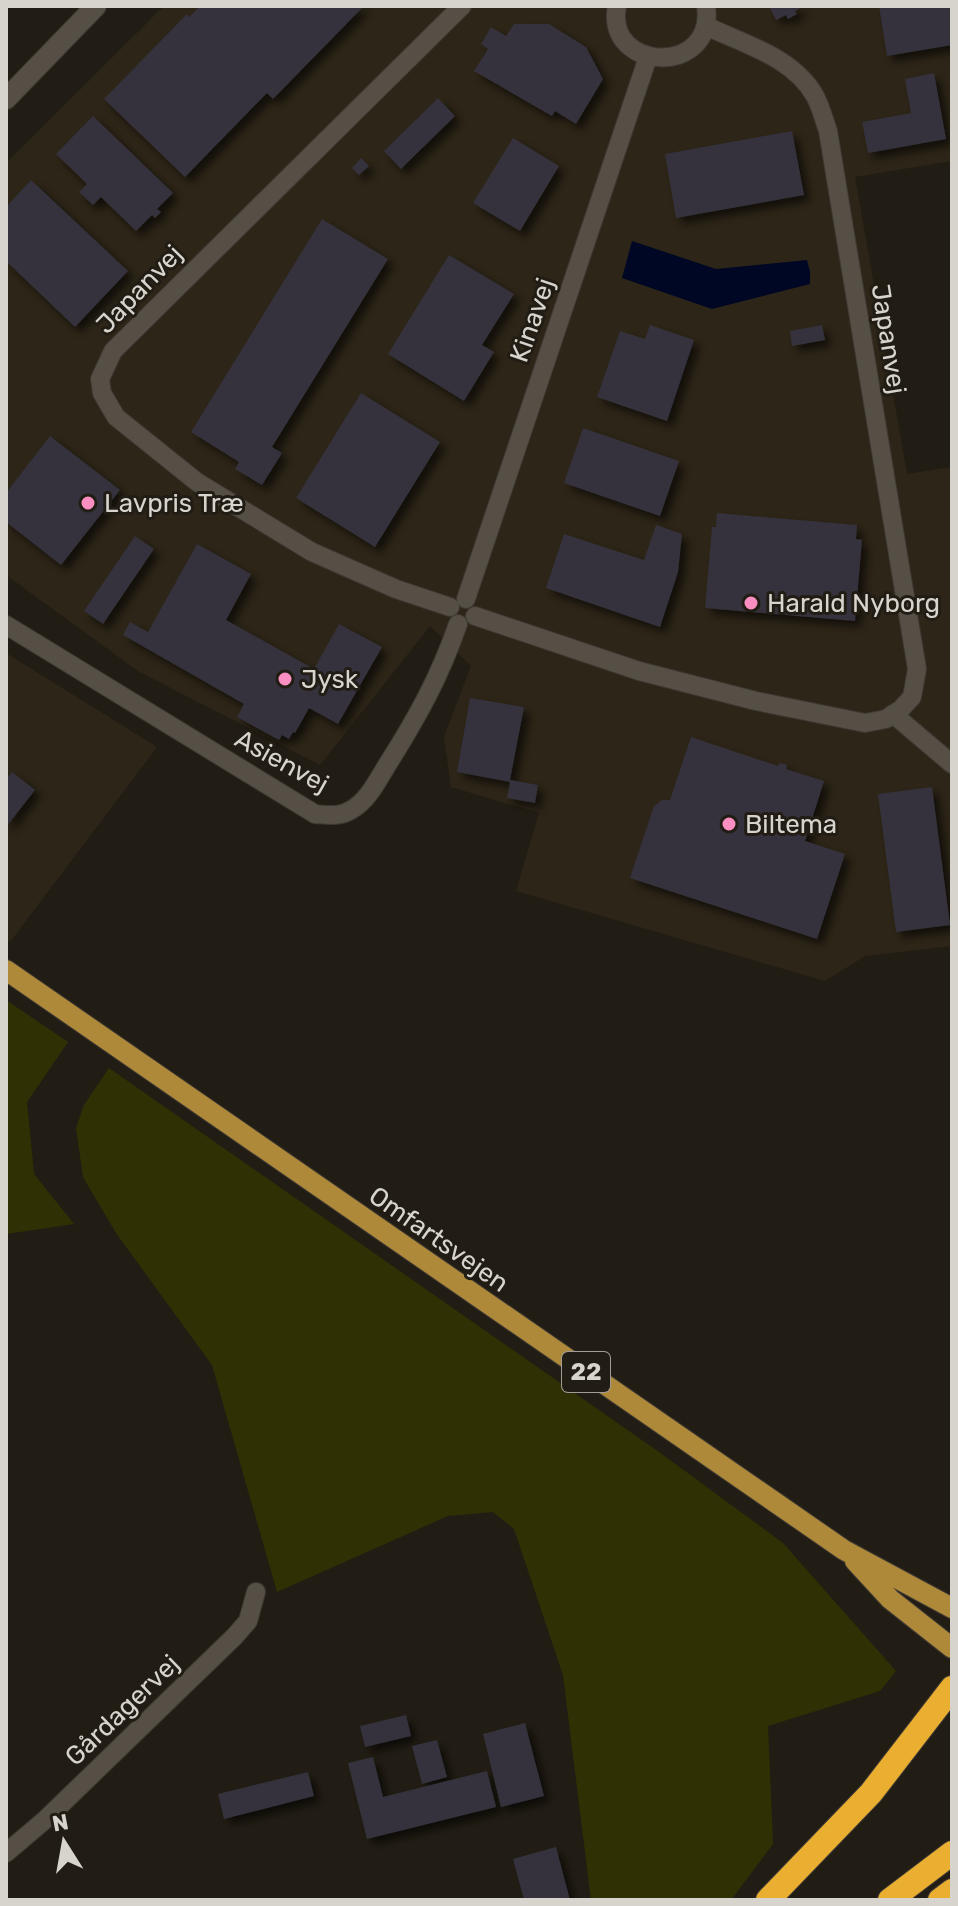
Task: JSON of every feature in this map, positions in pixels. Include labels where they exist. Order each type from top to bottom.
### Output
[{"type":"highway","points":[[768,1900],[871,1793],[952,1688]]},
{"type":"highway","points":[[890,1900],[952,1853]]},
{"type":"highway","points":[[940,1900],[952,1891]]},
{"type":"main road","points":[[6,99],[96,6]]},
{"type":"main road","name":"Omfartsvejen","points":[[6,970],[844,1550],[952,1608]]},
{"type":"main road","name":"Omfartsvejen","points":[[844,1550],[890,1599],[952,1648]]},
{"type":"street","name":"Japanvej","points":[[462,6],[113,351],[100,379],[102,393],[116,417],[197,482],[312,552],[396,589],[639,671],[756,701],[865,723],[886,719],[912,697],[917,669],[828,131],[815,96],[800,77],[779,59],[706,26]]},
{"type":"street","points":[[617,6],[618,27],[624,40],[648,57],[662,59],[676,57],[700,39],[706,26],[706,6]]},
{"type":"street","name":"Kinavej","points":[[462,612],[648,57]]},
{"type":"street","name":"Asienvej","points":[[6,625],[315,814],[334,816],[349,811],[365,799],[424,705],[443,667],[462,612]]},
{"type":"street","points":[[893,714],[952,764]]},
{"type":"street","name":"Gårdagervej","points":[[6,1853],[46,1819],[235,1636],[248,1621],[256,1592]]},
{"type":"shaded area","points":[[164,6],[952,6],[952,161],[855,177],[907,474],[952,467],[952,946],[865,956],[825,981],[516,891],[539,813],[451,787],[444,737],[471,666],[430,626],[320,765],[138,671],[6,575],[6,163]]},
{"type":"shaded area","points":[[6,653],[157,747],[10,942],[6,939]]},
{"type":"shaded area","points":[[6,1000],[68,1042],[27,1102],[34,1174],[74,1224],[6,1234]]},
{"type":"shaded area","points":[[109,1068],[659,1452],[783,1543],[896,1671],[880,1691],[768,1726],[773,1844],[731,1900],[591,1900],[563,1675],[514,1529],[493,1512],[448,1516],[277,1592],[212,1365],[116,1233],[83,1177],[76,1128],[84,1105]]},
{"type":"water","points":[[632,241],[716,269],[807,260],[810,284],[712,309],[622,278]]},
{"type":"building","points":[[200,6],[364,6],[273,99],[267,93],[185,177],[104,99],[187,14],[189,17]]},
{"type":"building","points":[[769,6],[805,6],[788,19],[786,15],[776,20]]},
{"type":"building","points":[[879,6],[952,6],[952,45],[887,56]]},
{"type":"building","points":[[514,24],[549,24],[586,47],[603,79],[576,124],[555,111],[552,116],[474,71],[488,49],[481,44],[491,27],[506,36]]},
{"type":"building","points":[[934,73],[946,139],[868,153],[862,122],[911,113],[905,79]]},
{"type":"building","points":[[438,98],[455,116],[401,169],[384,151]]},
{"type":"building","points":[[93,116],[173,193],[157,209],[161,212],[155,218],[152,215],[136,231],[101,197],[93,205],[79,192],[87,184],[56,154]]},
{"type":"building","points":[[792,131],[804,195],[676,218],[665,154]]},
{"type":"building","points":[[513,138],[559,166],[520,231],[473,203]]},
{"type":"building","points":[[361,158],[369,166],[359,175],[352,168]]},
{"type":"building","points":[[31,180],[128,271],[75,327],[6,261],[6,207]]},
{"type":"building","points":[[322,219],[388,259],[272,447],[282,453],[262,485],[235,469],[239,462],[191,432]]},
{"type":"building","points":[[449,255],[514,294],[482,345],[494,352],[464,401],[388,354]]},
{"type":"building","points":[[650,325],[694,340],[667,421],[597,397],[620,331],[645,339]]},
{"type":"building","points":[[822,325],[825,340],[792,346],[790,331]]},
{"type":"building","points":[[361,393],[440,442],[375,547],[296,498]]},
{"type":"building","points":[[583,428],[679,461],[660,516],[564,483]]},
{"type":"building","points":[[50,436],[120,490],[61,565],[6,522],[6,493]]},
{"type":"building","points":[[717,513],[857,525],[856,539],[862,540],[855,621],[705,608],[712,527],[716,527]]},
{"type":"building","points":[[656,525],[682,534],[678,572],[660,627],[546,588],[564,534],[644,560]]},
{"type":"building","points":[[135,536],[154,549],[103,624],[84,611]]},
{"type":"building","points":[[197,544],[251,574],[226,620],[314,669],[339,624],[382,647],[338,724],[309,708],[295,733],[289,739],[282,735],[279,740],[237,717],[244,704],[123,635],[130,622],[148,632]]},
{"type":"building","points":[[470,698],[524,707],[510,780],[538,785],[535,803],[507,798],[510,782],[457,772]]},
{"type":"building","name":"Biltema","points":[[691,737],[778,766],[779,763],[787,765],[786,769],[824,781],[805,841],[845,854],[817,939],[630,878],[654,806],[662,800],[670,800]]},
{"type":"building","points":[[12,772],[35,790],[6,827],[6,780]]},
{"type":"building","points":[[932,787],[950,925],[896,932],[878,794]]},
{"type":"building","points":[[406,1715],[411,1736],[365,1747],[360,1726]]},
{"type":"building","points":[[525,1723],[544,1796],[501,1807],[483,1734]]},
{"type":"building","points":[[437,1740],[447,1777],[422,1784],[412,1746]]},
{"type":"building","points":[[373,1757],[383,1797],[487,1771],[496,1807],[367,1839],[348,1763]]},
{"type":"building","points":[[308,1772],[314,1796],[224,1819],[218,1794]]},
{"type":"building","points":[[556,1847],[570,1900],[524,1900],[513,1859]]},
{"type":"place","name":"Lavpris Træ","points":[[88,503]]},
{"type":"place","name":"Harald Nyborg","points":[[751,603]]},
{"type":"place","name":"Jysk","points":[[285,679]]},
{"type":"place","name":"Biltema","points":[[729,824]]}]
